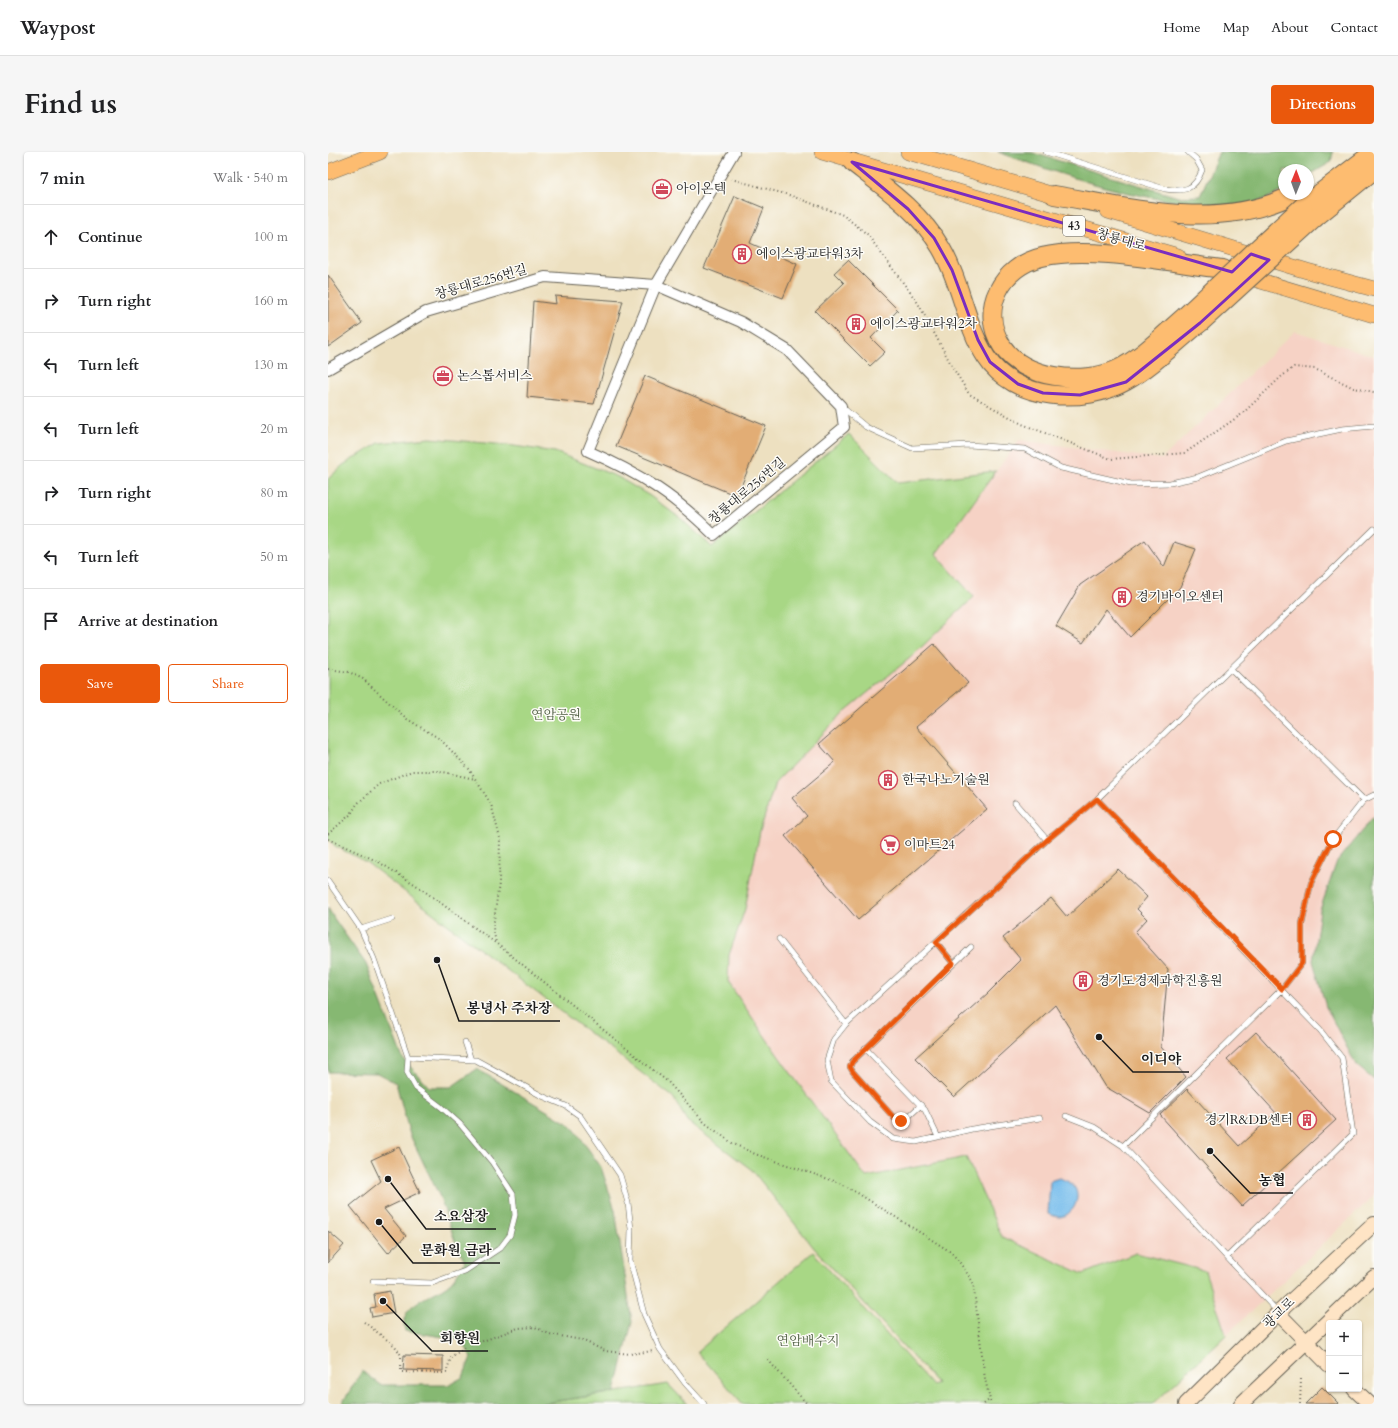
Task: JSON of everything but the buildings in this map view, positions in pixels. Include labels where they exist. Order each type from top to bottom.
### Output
[{"type":"highway","points":[[1314,182],[1364,152]]},
{"type":"highway","points":[[852,162],[887,189],[913,213],[934,238],[952,270],[984,352],[1000,372],[1024,387],[1048,394],[1067,395],[1087,394],[1115,387],[1142,371],[1304,206],[1374,152]]},
{"type":"highway","points":[[1054,195],[1156,212],[1192,214],[1248,211],[1265,207],[1304,206],[1374,170]]},
{"type":"highway","points":[[1193,319],[1117,370],[1093,376],[1069,377],[1036,370],[1016,360],[1009,354],[998,338],[993,312],[996,295],[1004,279],[1029,262],[1052,254],[1104,255],[1223,269]]},
{"type":"main road","points":[[328,172],[380,152]]},
{"type":"main road","name":"창룡대로","points":[[822,152],[1223,269],[1374,315]]},
{"type":"main road","name":"창룡대로","points":[[908,152],[1306,271],[1374,289]]},
{"type":"main road","name":"광교로","points":[[1186,1404],[1278,1313],[1374,1224]]},
{"type":"main road","points":[[1241,1404],[1374,1277]]},
{"type":"main road","points":[[1278,1313],[1326,1363]]},
{"type":"main road","points":[[1357,1392],[1370,1404]]},
{"type":"street","points":[[656,285],[734,152]]},
{"type":"street","name":"창룡대로256번길","points":[[328,369],[426,312],[545,276],[656,285],[741,322],[787,350],[841,406],[844,427],[714,535],[692,513],[664,491],[618,464],[588,451],[656,285]]},
{"type":"lane","points":[[1046,152],[1165,189],[1179,191],[1191,187],[1198,181],[1202,170],[1196,159],[1188,152]]},
{"type":"lane","points":[[841,406],[866,427],[912,448],[969,445],[1025,450],[1061,468],[1131,484],[1170,483],[1198,476],[1286,441],[1342,429],[1374,426]]},
{"type":"lane","points":[[1040,1118],[916,1142],[893,1139],[870,1122],[831,1081],[827,1060],[834,1039],[846,1024],[1047,840],[1097,799],[1374,530]]},
{"type":"lane","points":[[1230,669],[1364,800]]},
{"type":"lane","points":[[1123,1146],[1282,989],[1302,963],[1302,924],[1311,883],[1333,839],[1364,800],[1374,795]]},
{"type":"lane","points":[[1097,799],[1282,989],[1320,1030],[1342,1058],[1353,1134],[1227,1257]]},
{"type":"lane","points":[[1015,803],[1047,840]]},
{"type":"lane","points":[[328,881],[361,929],[374,959],[408,1057],[407,1072],[416,1088],[460,1124],[492,1162],[513,1194],[515,1215],[510,1236],[500,1248],[465,1271],[432,1283],[373,1281]]},
{"type":"lane","points":[[361,929],[392,919]]},
{"type":"lane","points":[[779,939],[846,1024]]},
{"type":"lane","points":[[936,942],[953,963]]},
{"type":"lane","points":[[921,1105],[907,1118],[901,1121],[895,1119],[850,1067],[852,1062],[865,1048],[971,947]]},
{"type":"lane","points":[[465,1042],[471,1060]]},
{"type":"lane","points":[[865,1048],[921,1105],[938,1137]]},
{"type":"lane","points":[[408,1057],[476,1060],[542,1096],[566,1106],[580,1116],[593,1132],[620,1175],[628,1203],[631,1229],[630,1260],[644,1314],[660,1349],[685,1383],[704,1404]]},
{"type":"lane","points":[[1066,1116],[1094,1127],[1123,1146],[1278,1313]]},
{"type":"path","points":[[720,176],[789,195],[843,215],[867,234],[918,303],[953,368],[969,394],[1022,424],[1110,459],[1185,453],[1242,414],[1281,377],[1294,367],[1315,369],[1354,388],[1374,392]]},
{"type":"path","points":[[328,669],[349,672],[363,679],[407,719],[440,739],[469,769],[490,804],[500,838],[499,883],[493,928],[497,944]]},
{"type":"path","points":[[328,834],[351,814],[357,804],[379,784],[412,771],[439,770],[475,779]]},
{"type":"path","points":[[328,839],[384,865],[416,885],[497,944],[668,1082],[705,1123],[732,1143],[755,1154],[840,1183],[951,1252],[964,1268],[974,1287],[985,1379],[991,1404]]},
{"type":"path","points":[[364,1322],[378,1334],[387,1339],[401,1355],[401,1372],[446,1373],[451,1357],[464,1348],[518,1328],[535,1326],[549,1334],[582,1340],[605,1351],[630,1354],[644,1353],[660,1349]]},
{"type":"path","points":[[768,1360],[806,1404]]},
{"type":"path","points":[[1300,1404],[1301,1379]]},
{"type":"path","points":[[984,1404],[989,1400]]},
{"type":"highlighted area","points":[[852,162],[1232,272],[1251,254],[1269,260],[1200,323],[1126,382],[1080,395],[1043,393],[1018,384],[990,362],[978,340],[952,270],[934,238],[908,209]]},
{"type":"shaded area","points":[[1295,331],[1374,356],[1374,816],[1337,861],[1356,1065],[1374,1080],[1374,1196],[1226,1335],[1205,1271],[1136,1253],[1083,1274],[1002,1237],[966,1157],[866,1177],[777,1054],[728,982],[729,955],[745,909],[760,831],[775,783],[844,712],[910,658],[973,597],[936,554],[1019,440],[1162,459]]},
{"type":"green space","points":[[998,152],[1033,153],[1178,197],[1200,196],[1219,152],[1333,152],[1331,162],[1314,172],[1314,164],[1278,164],[1278,193],[1253,203],[1227,207],[1141,196],[1093,184]]},
{"type":"green space","name":"연암공원","points":[[849,434],[898,483],[996,471],[936,554],[974,597],[910,658],[844,712],[775,783],[760,831],[745,909],[729,955],[728,982],[777,1054],[866,1177],[966,1157],[1002,1237],[1083,1274],[1136,1253],[1205,1271],[1226,1335],[1153,1404],[743,1404],[697,1352],[813,1252],[933,1386],[937,1383],[814,1248],[752,1170],[687,1121],[673,1097],[366,862],[335,846],[328,839],[328,479],[343,465],[379,443],[430,438],[507,445],[555,452],[618,477],[650,496],[680,518],[712,547]]},
{"type":"green space","points":[[1374,816],[1374,1080],[1356,1065],[1326,1007],[1313,961],[1320,910],[1337,861]]},
{"type":"green space","points":[[328,908],[366,964],[403,1059],[429,1087],[451,1087],[477,1069],[572,1126],[601,1167],[615,1210],[632,1322],[615,1392],[539,1404],[343,1404],[362,1371],[380,1385],[449,1385],[463,1377],[471,1357],[462,1340],[405,1331],[404,1321],[406,1314],[411,1307],[450,1283],[465,1262],[455,1241],[440,1197],[410,1135],[396,1083],[377,1073],[328,1072]]},
{"type":"green space","points":[[668,1384],[687,1404],[539,1404]]},
{"type":"water","points":[[1059,1178],[1068,1182],[1077,1192],[1075,1206],[1065,1216],[1060,1217],[1048,1214],[1050,1181]]},
{"type":"place","name":"아이온텍","points":[[662,189]]},
{"type":"place","name":"에이스광교타워3차","points":[[742,254]]},
{"type":"place","name":"에이스광교타워2차","points":[[856,324]]},
{"type":"place","name":"논스톱서비스","points":[[443,376]]},
{"type":"place","name":"경기바이오센터","points":[[1122,597]]},
{"type":"place","name":"한국나노기술원","points":[[888,780]]},
{"type":"place","name":"이마트24","points":[[890,845]]},
{"type":"place","name":"봉녕사 주차장","points":[[437,960]]},
{"type":"place","name":"경기도경제과학진흥원","points":[[1083,981]]},
{"type":"place","name":"이디야","points":[[1099,1037]]},
{"type":"place","name":"경기R&DB센터","points":[[1307,1120]]},
{"type":"place","name":"농협","points":[[1210,1151]]},
{"type":"place","name":"소요삼장","points":[[388,1179]]},
{"type":"place","name":"문화원 금라","points":[[379,1222]]},
{"type":"place","name":"회향원","points":[[383,1301]]},
{"type":"route","points":[[901,1121],[895,1119],[853,1072],[850,1067],[852,1062],[953,963],[936,942],[1047,840],[1097,799],[1282,989],[1302,963],[1302,924],[1311,883],[1333,839]]},
{"type":"park label","name":"연암배수지","points":[[808,1341]]}]
